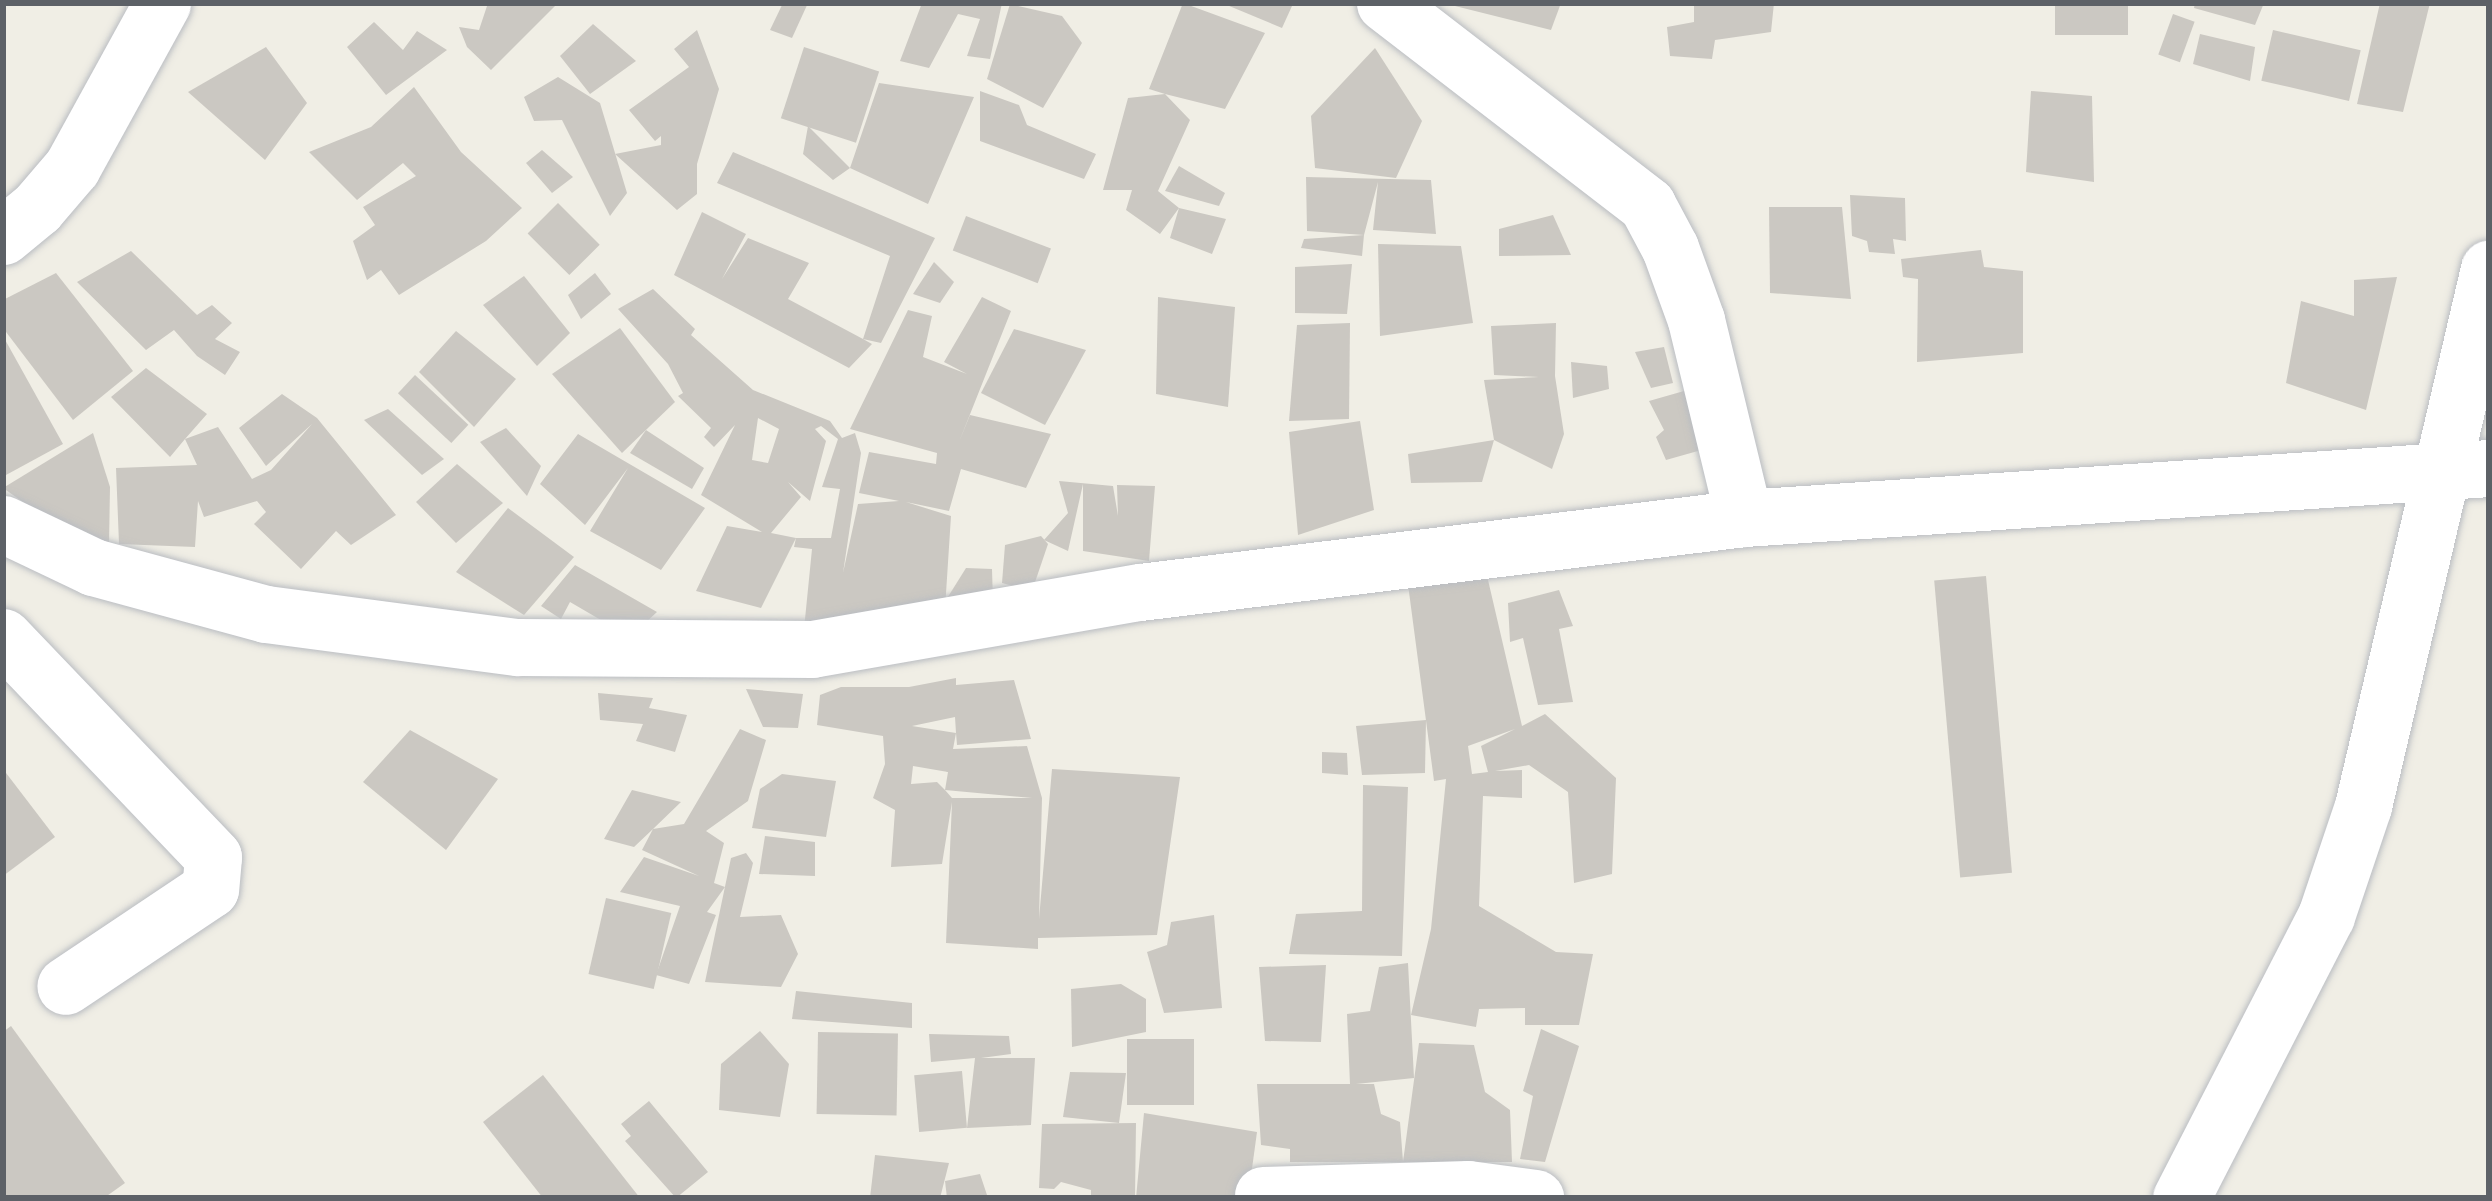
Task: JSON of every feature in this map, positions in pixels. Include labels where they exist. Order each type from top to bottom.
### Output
[{"type":"street","points":[[3,236],[37,208],[72,167],[162,3]]},
{"type":"street","points":[[1385,3],[1647,205],[1670,248],[1696,320],[1744,518]]},
{"type":"street","points":[[2181,1198],[2326,916],[2363,806],[2466,468],[2489,269]]},
{"type":"street","points":[[3,524],[93,567],[266,614],[518,647],[812,649],[1140,592],[1744,518],[2466,468]]},
{"type":"street","points":[[3,637],[213,856],[211,889],[65,986]]},
{"type":"street","points":[[1263,1195],[1468,1190],[1534,1198]]},
{"type":"building","points":[[488,3],[558,3],[491,70],[467,47],[459,27],[479,30]]},
{"type":"building","points":[[783,3],[808,3],[792,38],[770,30]]},
{"type":"building","points":[[922,3],[1002,3],[990,59],[967,56],[980,19],[958,14],[929,68],[900,61]]},
{"type":"building","points":[[1183,3],[1265,33],[1225,109],[1149,89]]},
{"type":"building","points":[[1222,3],[1283,3],[1292,6],[1282,28]]},
{"type":"building","points":[[1451,3],[1561,3],[1551,30],[1451,5]]},
{"type":"building","points":[[1694,3],[1774,3],[1771,32],[1715,40],[1712,59],[1670,56],[1667,27],[1694,22]]},
{"type":"building","points":[[2055,3],[2128,3],[2128,35],[2055,35]]},
{"type":"building","points":[[2195,3],[2264,3],[2255,25],[2194,8]]},
{"type":"building","points":[[2380,3],[2430,3],[2403,112],[2357,104]]},
{"type":"building","points":[[1010,4],[1062,16],[1082,43],[1043,108],[987,79]]},
{"type":"building","points":[[2173,14],[2195,22],[2180,62],[2158,54]]},
{"type":"building","points":[[374,22],[403,50],[417,31],[447,50],[386,95],[347,47]]},
{"type":"building","points":[[593,24],[636,61],[590,94],[560,56]]},
{"type":"building","points":[[697,30],[719,89],[697,164],[697,194],[677,210],[615,154],[661,145],[661,136],[655,141],[629,110],[689,67],[674,49]]},
{"type":"building","points":[[2273,30],[2361,50],[2349,101],[2261,81]]},
{"type":"building","points":[[2200,34],[2255,47],[2250,81],[2193,64]]},
{"type":"building","points":[[266,47],[307,103],[265,160],[188,92]]},
{"type":"building","points":[[804,47],[879,71],[856,143],[781,118]]},
{"type":"building","points":[[1375,48],[1422,121],[1396,178],[1315,168],[1311,116]]},
{"type":"building","points":[[558,77],[600,103],[627,193],[610,216],[562,120],[534,121],[524,97]]},
{"type":"building","points":[[879,83],[974,97],[928,204],[850,168]]},
{"type":"building","points":[[414,87],[461,152],[522,208],[486,241],[399,295],[381,270],[367,280],[353,241],[375,225],[363,207],[416,176],[403,163],[357,200],[309,152],[371,127]]},
{"type":"building","points":[[980,91],[1019,105],[1027,125],[1096,154],[1084,179],[980,141]]},
{"type":"building","points":[[2031,91],[2092,96],[2094,182],[2026,172]]},
{"type":"building","points":[[1165,94],[1190,120],[1158,191],[1179,208],[1160,234],[1126,210],[1132,190],[1103,190],[1128,98]]},
{"type":"building","points":[[808,126],[850,168],[833,180],[803,154]]},
{"type":"building","points":[[542,150],[573,177],[552,193],[526,163]]},
{"type":"building","points":[[733,152],[935,238],[881,343],[863,339],[890,256],[717,183]]},
{"type":"building","points":[[1179,166],[1225,193],[1219,206],[1165,191]]},
{"type":"building","points":[[1306,177],[1431,180],[1436,234],[1373,230],[1378,182],[1364,235],[1307,231]]},
{"type":"building","points":[[1850,195],[1905,198],[1906,241],[1893,239],[1895,254],[1869,252],[1867,241],[1852,236]]},
{"type":"building","points":[[558,203],[600,245],[569,275],[528,233]]},
{"type":"building","points":[[1769,207],[1842,207],[1851,299],[1770,293]]},
{"type":"building","points":[[1179,208],[1226,219],[1212,254],[1170,238]]},
{"type":"building","points":[[702,212],[746,234],[722,279],[748,238],[809,263],[788,299],[872,344],[849,368],[674,275]]},
{"type":"building","points":[[1553,215],[1571,255],[1499,256],[1499,229]]},
{"type":"building","points":[[966,216],[1051,249],[1038,283],[953,251]]},
{"type":"building","points":[[1364,235],[1362,256],[1301,248],[1304,239]]},
{"type":"building","points":[[1378,244],[1461,246],[1473,323],[1380,336]]},
{"type":"building","points":[[1981,250],[1984,267],[2023,271],[2023,353],[1917,362],[1918,279],[1903,277],[1901,259]]},
{"type":"building","points":[[131,251],[197,315],[212,305],[232,323],[215,339],[240,352],[225,375],[197,356],[174,330],[146,350],[77,282]]},
{"type":"building","points":[[934,262],[954,282],[940,303],[913,294]]},
{"type":"building","points":[[1352,264],[1347,314],[1295,313],[1295,267]]},
{"type":"building","points":[[56,273],[133,371],[73,420],[3,328],[3,300]]},
{"type":"building","points":[[595,273],[611,294],[581,319],[568,295]]},
{"type":"building","points":[[524,276],[570,333],[537,366],[483,305]]},
{"type":"building","points":[[2397,277],[2366,410],[2286,383],[2301,301],[2354,316],[2354,280]]},
{"type":"building","points":[[653,289],[695,329],[691,335],[753,390],[830,421],[842,438],[855,433],[861,453],[843,573],[858,504],[899,501],[859,493],[869,452],[936,464],[937,453],[850,429],[908,310],[932,316],[923,357],[967,374],[944,362],[982,297],[1011,311],[959,442],[970,415],[1051,434],[1026,488],[961,469],[949,511],[906,502],[951,516],[945,609],[804,629],[812,549],[794,547],[796,538],[761,608],[696,591],[727,526],[762,532],[701,495],[735,425],[714,447],[704,437],[711,428],[678,396],[683,393],[668,364],[618,309]],"holes":[[[758,418],[779,429],[768,463],[752,460]],[[821,426],[838,439],[822,487],[840,489],[831,538],[771,533],[801,497],[788,482],[810,501],[826,441],[815,429]]]},
{"type":"building","points":[[1158,297],[1235,307],[1228,407],[1156,394]]},
{"type":"building","points":[[1350,323],[1349,419],[1289,421],[1297,325]]},
{"type":"building","points":[[1556,323],[1555,376],[1564,434],[1552,469],[1494,440],[1484,380],[1539,377],[1494,375],[1491,326]]},
{"type":"building","points":[[620,328],[675,402],[622,453],[552,374]]},
{"type":"building","points":[[1014,329],[1086,350],[1045,425],[981,393]]},
{"type":"building","points":[[456,331],[516,379],[474,427],[419,372]]},
{"type":"building","points":[[3,336],[63,444],[6,475],[3,472]]},
{"type":"building","points":[[1664,347],[1673,383],[1651,388],[1635,352]]},
{"type":"building","points":[[1571,362],[1607,366],[1609,389],[1573,398]]},
{"type":"building","points":[[146,368],[207,414],[170,457],[111,397]]},
{"type":"building","points":[[415,375],[468,425],[451,443],[398,393]]},
{"type":"building","points":[[1691,389],[1712,447],[1666,460],[1656,437],[1664,430],[1649,401]]},
{"type":"building","points":[[282,394],[317,418],[396,515],[351,545],[336,531],[301,569],[254,524],[266,512],[257,501],[204,517],[198,501],[195,547],[119,544],[116,468],[197,465],[185,439],[218,427],[252,479],[271,470],[312,424],[266,466],[239,428]]},
{"type":"building","points":[[388,409],[444,459],[422,475],[364,420]]},
{"type":"building","points":[[1360,421],[1374,510],[1298,535],[1289,432]]},
{"type":"building","points":[[506,428],[541,466],[527,496],[480,442]]},
{"type":"building","points":[[646,430],[704,468],[692,489],[630,453]]},
{"type":"building","points":[[93,433],[110,487],[109,544],[79,541],[3,488]]},
{"type":"building","points":[[578,434],[705,508],[661,570],[590,531],[628,468],[585,525],[540,484]]},
{"type":"building","points":[[1494,440],[1482,482],[1411,483],[1408,454]]},
{"type":"building","points":[[457,464],[503,503],[456,543],[416,502]]},
{"type":"building","points":[[1059,481],[1113,486],[1118,516],[1117,485],[1155,486],[1149,561],[1083,551],[1083,484],[1068,551],[1044,540],[1068,513]]},
{"type":"building","points":[[508,508],[574,557],[524,615],[456,572]]},
{"type":"building","points":[[1041,536],[1048,544],[1032,591],[1002,583],[1005,545]]},
{"type":"building","points":[[575,565],[657,612],[630,637],[570,602],[561,619],[541,606]]},
{"type":"building","points":[[1485,567],[1522,726],[1545,714],[1616,778],[1612,874],[1574,883],[1568,792],[1529,765],[1495,771],[1522,770],[1522,798],[1483,796],[1479,906],[1556,952],[1593,954],[1579,1025],[1525,1025],[1525,1008],[1479,1009],[1476,1027],[1411,1015],[1431,929],[1446,779],[1434,781],[1407,577]],"holes":[[[1515,729],[1481,746],[1488,772],[1472,774],[1468,746]]]},
{"type":"building","points":[[966,568],[992,569],[993,602],[946,600]]},
{"type":"building","points":[[1986,576],[2012,873],[1960,877],[1934,581]]},
{"type":"building","points":[[1559,590],[1573,626],[1559,629],[1573,702],[1538,705],[1523,638],[1510,642],[1508,603]]},
{"type":"building","points":[[956,678],[956,685],[1014,680],[1031,739],[957,745],[956,733],[953,749],[1027,746],[1042,798],[1039,919],[1052,769],[1180,777],[1157,935],[1038,938],[1038,949],[946,943],[952,802],[942,864],[891,867],[895,810],[873,798],[885,764],[883,736],[817,725],[820,695],[841,687],[909,687]],"holes":[[[955,717],[956,733],[912,726]],[[913,766],[948,772],[945,790],[937,782],[911,784]],[[945,790],[1032,798],[952,798]]]},
{"type":"building","points":[[746,689],[803,694],[798,728],[763,727]]},
{"type":"building","points":[[598,693],[653,698],[649,708],[687,715],[675,752],[636,741],[643,724],[600,720]]},
{"type":"building","points":[[1426,720],[1425,773],[1362,775],[1356,726]]},
{"type":"building","points":[[740,729],[766,740],[748,801],[706,831],[724,843],[714,883],[725,887],[707,912],[716,915],[689,984],[656,975],[680,906],[620,892],[644,857],[699,876],[642,850],[653,829],[684,824]]},
{"type":"building","points":[[410,730],[498,779],[446,850],[363,782]]},
{"type":"building","points":[[1322,752],[1347,753],[1348,775],[1322,773]]},
{"type":"building","points":[[3,769],[55,837],[3,876]]},
{"type":"building","points":[[782,774],[836,781],[826,837],[752,828],[760,789]]},
{"type":"building","points":[[1363,785],[1408,787],[1402,956],[1289,954],[1296,914],[1362,911]]},
{"type":"building","points":[[632,790],[681,802],[634,847],[604,839]]},
{"type":"building","points":[[765,836],[815,842],[815,876],[759,874]]},
{"type":"building","points":[[746,853],[753,863],[740,917],[781,915],[798,954],[781,987],[705,982],[731,858]]},
{"type":"building","points":[[606,898],[671,913],[654,989],[588,974]]},
{"type":"building","points":[[1214,915],[1222,1008],[1164,1013],[1147,952],[1167,945],[1171,922]]},
{"type":"building","points":[[1408,963],[1414,1078],[1356,1084],[1374,1084],[1381,1114],[1400,1122],[1403,1162],[1290,1162],[1290,1149],[1261,1145],[1257,1084],[1350,1084],[1347,1014],[1370,1011],[1379,967]]},
{"type":"building","points":[[1326,965],[1321,1042],[1265,1041],[1259,967]]},
{"type":"building","points":[[1121,984],[1146,999],[1146,1032],[1072,1047],[1071,989]]},
{"type":"building","points":[[796,991],[912,1003],[912,1028],[792,1019]]},
{"type":"building","points":[[11,1026],[125,1183],[104,1198],[3,1198],[3,1032]]},
{"type":"building","points":[[1541,1029],[1579,1046],[1545,1162],[1520,1159],[1533,1096],[1523,1091]]},
{"type":"building","points":[[760,1031],[789,1064],[780,1117],[719,1110],[721,1064]]},
{"type":"building","points":[[818,1032],[898,1033],[897,1115],[817,1114]]},
{"type":"building","points":[[929,1034],[1009,1036],[1011,1054],[981,1058],[1035,1058],[1031,1125],[967,1128],[975,1058],[931,1062]]},
{"type":"building","points":[[1127,1039],[1194,1039],[1194,1105],[1127,1105]]},
{"type":"building","points":[[1419,1043],[1474,1045],[1485,1092],[1510,1110],[1512,1162],[1403,1162]]},
{"type":"building","points":[[962,1071],[967,1128],[919,1132],[914,1075]]},
{"type":"building","points":[[1070,1072],[1126,1073],[1119,1123],[1063,1117]]},
{"type":"building","points":[[543,1075],[640,1198],[543,1198],[483,1122]]},
{"type":"building","points":[[649,1101],[708,1172],[676,1198],[625,1141],[631,1136],[621,1124]]},
{"type":"building","points":[[1144,1113],[1257,1132],[1248,1198],[1136,1198]]},
{"type":"building","points":[[1136,1123],[1135,1198],[1091,1198],[1091,1190],[1061,1182],[1054,1189],[1039,1188],[1042,1124]]},
{"type":"building","points":[[875,1155],[949,1163],[940,1198],[870,1198]]},
{"type":"building","points":[[980,1174],[988,1198],[947,1198],[945,1181]]}]
